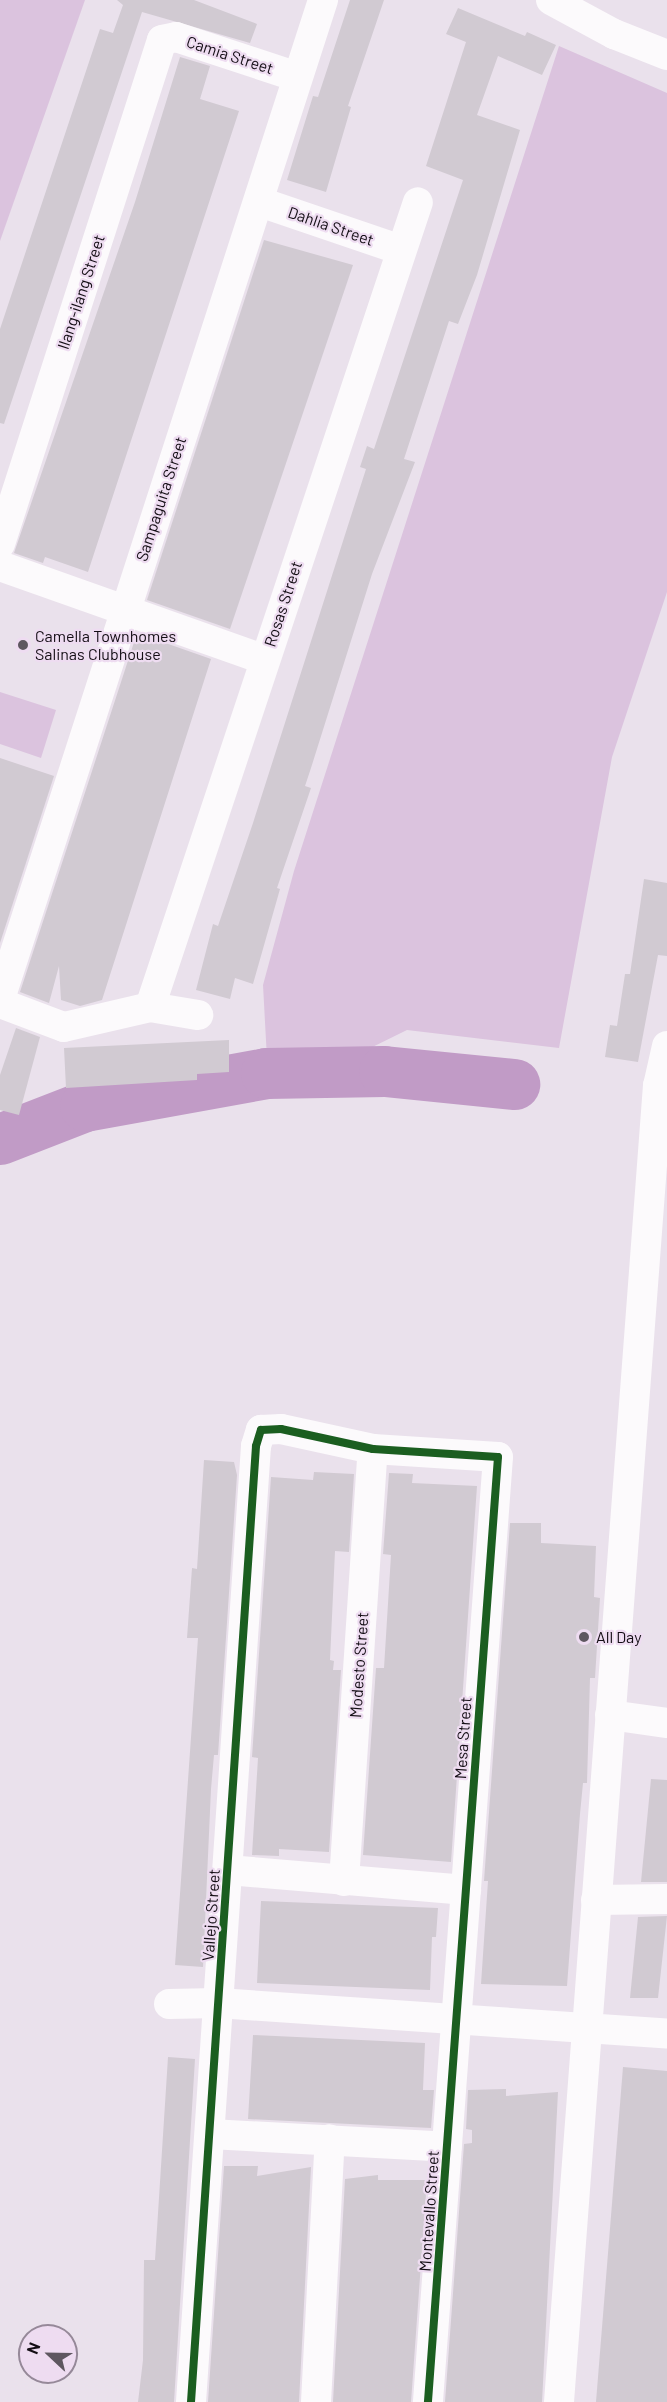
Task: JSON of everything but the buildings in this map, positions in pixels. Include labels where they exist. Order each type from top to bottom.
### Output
[{"type":"street","name":"Sampaguita Street","points":[[0,1001],[124,612],[260,202],[324,0]]},
{"type":"street","points":[[551,0],[614,34],[667,55]]},
{"type":"street","name":"Camia Street","points":[[162,40],[176,37],[298,77]]},
{"type":"street","name":"Ilang-ilang Street","points":[[0,544],[162,40]]},
{"type":"street","name":"Dahlia Street","points":[[260,202],[401,250]]},
{"type":"street","name":"Rosas Street","points":[[150,1007],[418,202]]},
{"type":"street","points":[[0,566],[124,612],[265,660]]},
{"type":"street","points":[[0,1001],[64,1028],[150,1007],[198,1015]]},
{"type":"street","points":[[559,2402],[658,1086],[667,1046]]},
{"type":"street","name":"Vallejo Street","points":[[191,2402],[256,1446],[261,1430],[282,1429],[373,1449]]},
{"type":"street","name":"Mesa Street","points":[[373,1449],[498,1457],[456,2022]]},
{"type":"street","name":"Modesto Street","points":[[344,1881],[373,1449]]},
{"type":"street","points":[[610,1715],[667,1724]]},
{"type":"street","points":[[228,1870],[466,1890]]},
{"type":"street","points":[[596,1900],[667,1899]]},
{"type":"street","points":[[169,2004],[218,2003],[456,2022],[667,2034]]},
{"type":"street","name":"Montevallo Street","points":[[428,2402],[456,2022]]},
{"type":"street","points":[[210,2134],[447,2147]]},
{"type":"street","points":[[316,2402],[330,2139]]},
{"type":"shaded area","points":[[0,0],[85,0],[0,241]]},
{"type":"shaded area","points":[[559,46],[667,93],[667,592],[612,757],[559,1048],[407,1030],[344,1061],[329,1094],[229,1089],[235,1072],[267,1059],[263,985],[294,871]]},
{"type":"shaded area","points":[[0,692],[56,710],[41,758],[0,744]]},
{"type":"waterway","points":[[0,1139],[85,1106],[266,1073],[384,1071],[514,1084]]},
{"type":"cycle path","points":[[191,2402],[256,1446],[261,1430],[281,1429],[373,1449],[498,1457],[428,2402]]},
{"type":"place","name":"Camella Townhomes Salinas Clubhouse","points":[[23,645]]},
{"type":"place","name":"All Day","points":[[584,1637]]}]
